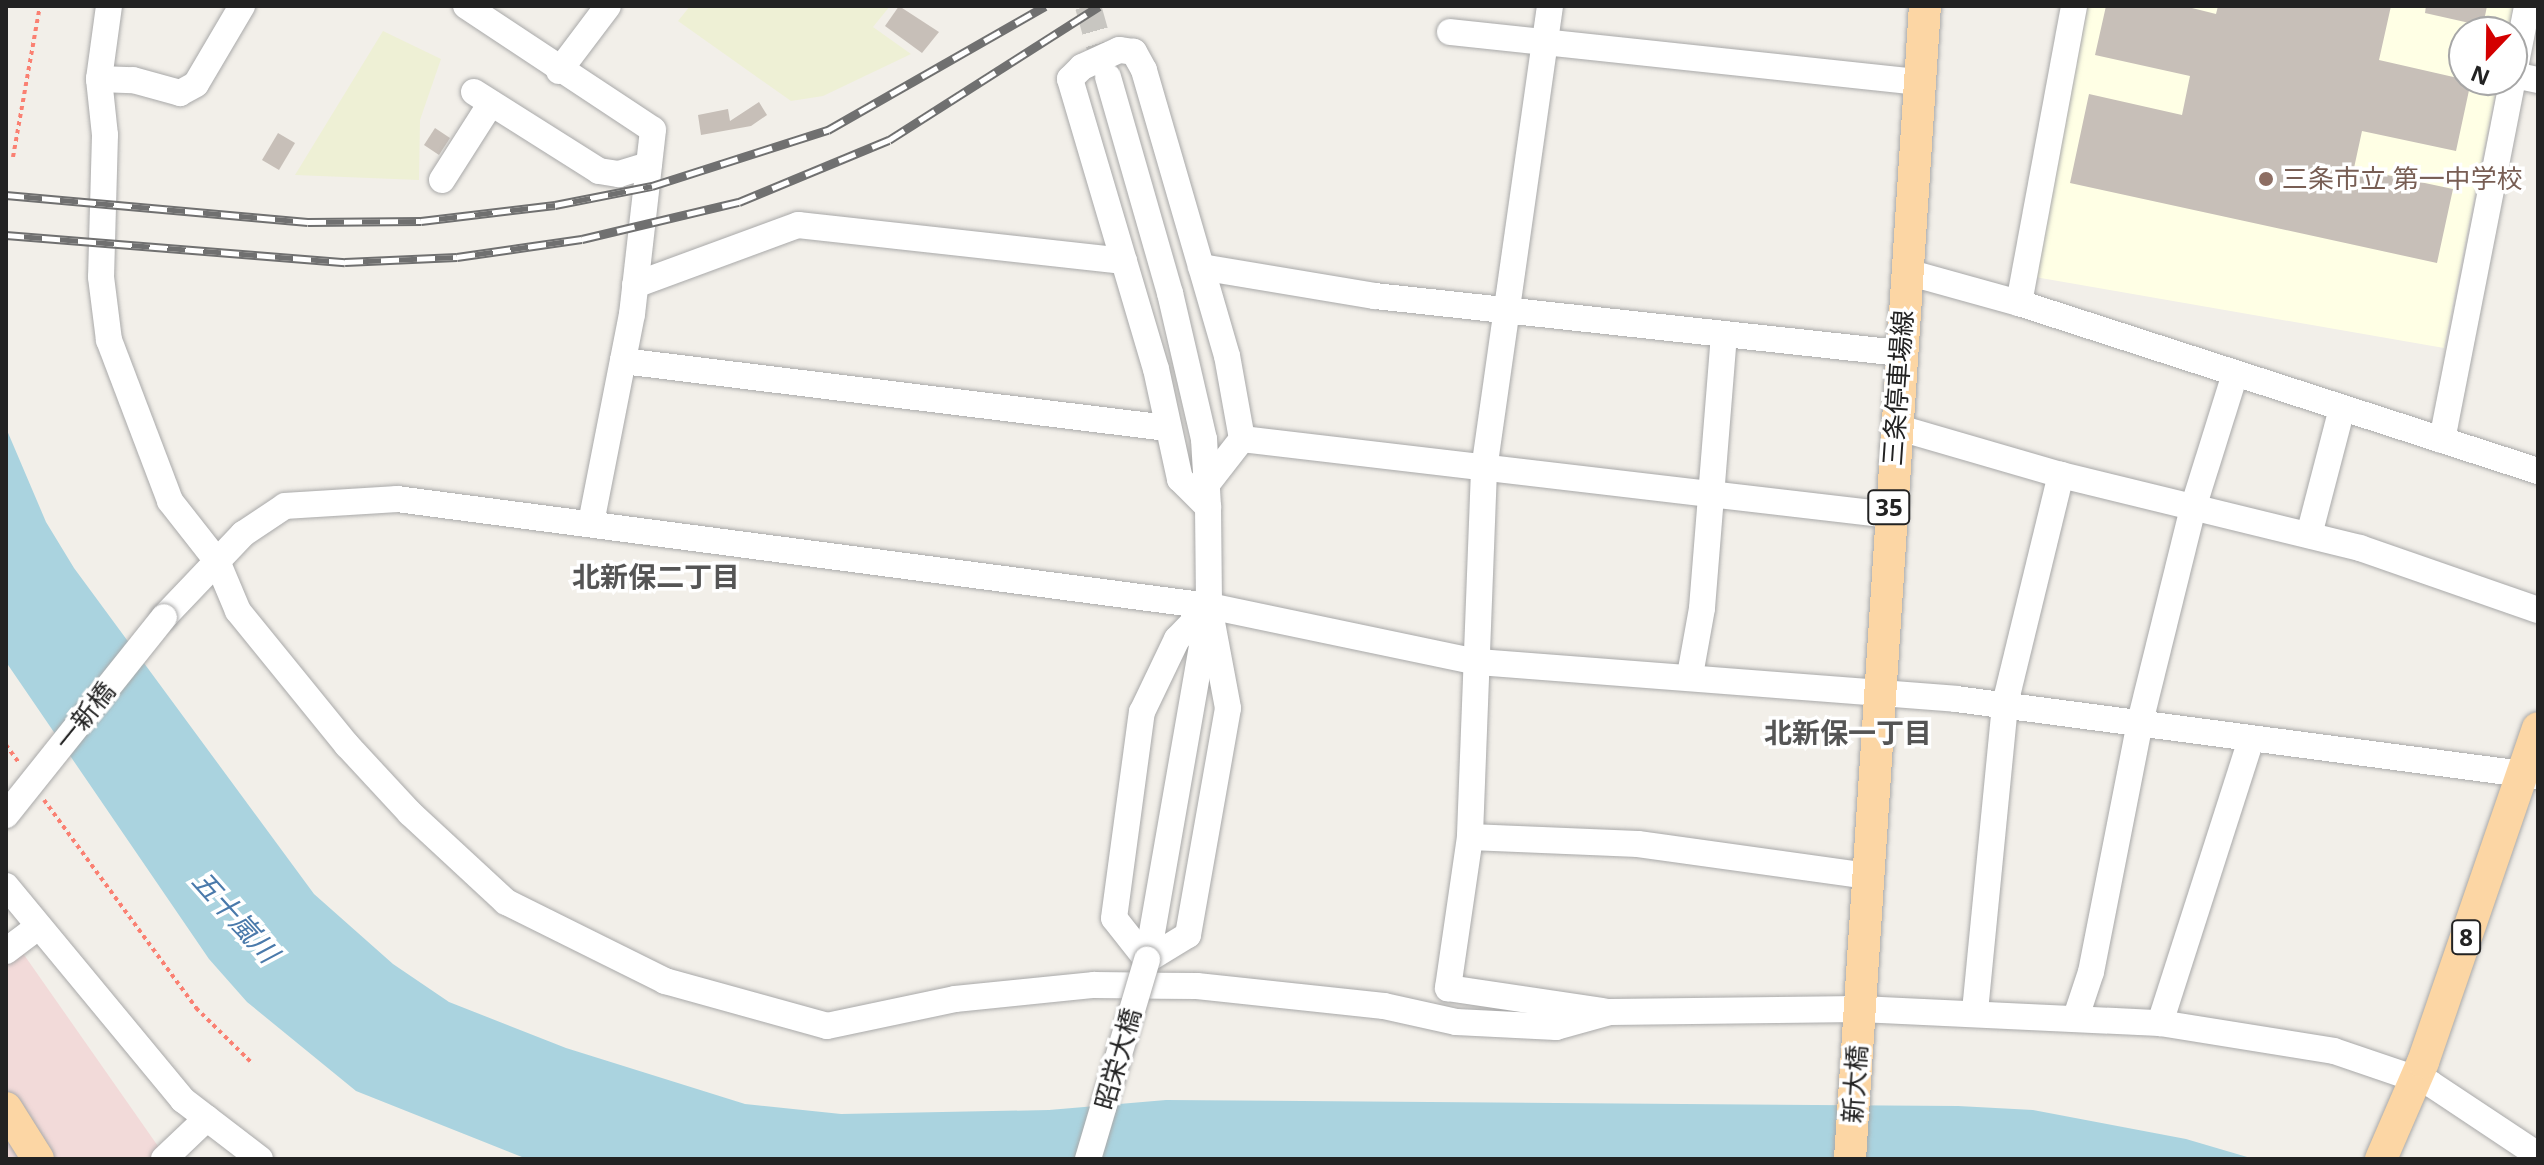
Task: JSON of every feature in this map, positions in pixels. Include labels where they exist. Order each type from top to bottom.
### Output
[{"type":"main road","name":"三条停車場線","points":[[1860,1017],[1876,694],[1925,6]]},
{"type":"main road","name":"8","points":[[2381,1159],[2419,1090],[2529,774],[2538,728]]},
{"type":"main road","name":"新大橋","points":[[1850,1159],[1860,1017]]},
{"type":"main road","points":[[6,1108],[38,1159]]},
{"type":"street","points":[[109,6],[99,79],[105,135],[101,277],[109,340],[170,501],[217,561],[238,611],[347,745],[410,813],[506,902],[665,981],[827,1026],[955,999],[1094,985],[1197,986],[1384,1006],[1456,1022],[1556,1027],[1610,1012]]},
{"type":"street","points":[[99,79],[133,80],[180,93],[196,84],[242,6]]},
{"type":"street","points":[[466,6],[559,71],[653,130],[635,285],[591,523]]},
{"type":"street","points":[[559,71],[608,6]]},
{"type":"street","points":[[1550,6],[1484,470],[1470,837],[1448,988],[1610,1012],[1860,1017],[1975,1011],[2160,1023],[2334,1051],[2419,1090],[2538,1155]]},
{"type":"street","points":[[2019,303],[2074,6]]},
{"type":"street","points":[[1450,32],[1920,82]]},
{"type":"street","points":[[1119,50],[1134,52],[1144,70],[1227,356],[1242,439],[1208,496],[1180,479],[1156,369],[1070,79],[1119,50]]},
{"type":"street","points":[[1108,77],[1170,293],[1204,439],[1209,606],[1228,708],[1188,935],[1147,960],[1114,918],[1142,712],[1177,639],[1209,606]]},
{"type":"street","points":[[2442,440],[2522,96]]},
{"type":"street","points":[[442,180],[482,97],[599,171],[619,174],[649,165]]},
{"type":"street","points":[[635,285],[798,225],[1124,261]]},
{"type":"street","points":[[1201,267],[1375,296],[1900,353]]},
{"type":"street","points":[[1907,272],[2019,303],[2538,471]]},
{"type":"street","points":[[1690,675],[1702,608],[1708,497],[1724,336]]},
{"type":"street","points":[[623,361],[1167,428]]},
{"type":"street","points":[[2076,1017],[2091,972],[2140,722],[2193,508],[2235,374]]},
{"type":"street","points":[[2309,535],[2342,408]]},
{"type":"street","points":[[1896,427],[2061,475],[2087,477],[2193,508],[2309,535],[2538,610]]},
{"type":"street","points":[[1242,439],[1708,497],[1889,515]]},
{"type":"street","points":[[1975,1011],[2005,704],[2061,475]]},
{"type":"street","name":"一新橋","points":[[6,815],[164,617],[243,534],[285,506],[397,499],[1209,606],[1478,662],[1690,675],[2005,704],[2529,774]]},
{"type":"street","name":"昭栄大橋","points":[[1088,1159],[1147,960],[1209,606]]},
{"type":"street","points":[[2160,1023],[2251,739]]},
{"type":"street","points":[[1470,837],[1638,844],[1869,876]]},
{"type":"street","points":[[6,886],[36,928],[183,1100],[260,1159]]},
{"type":"street","points":[[6,951],[36,928]]},
{"type":"street","points":[[2419,1090],[2524,1159]]},
{"type":"street","points":[[164,1159],[207,1118]]},
{"type":"path","points":[[13,157],[40,6]]},
{"type":"path","points":[[6,745],[24,771]]},
{"type":"path","points":[[43,797],[196,1008],[253,1064]]},
{"type":"shaded area","points":[[690,6],[890,6],[873,27],[911,54],[823,96],[791,101],[678,21]]},
{"type":"shaded area","name":"三条市立 第一中学校","points":[[2088,6],[2513,6],[2511,16],[2448,16],[2448,96],[2495,96],[2444,348],[2035,277]]},
{"type":"shaded area","points":[[383,31],[441,59],[420,120],[419,180],[295,175]]},
{"type":"shaded area","points":[[6,929],[167,1159],[6,1159]]},
{"type":"water","name":"五十嵐川","points":[[6,428],[46,522],[74,568],[314,894],[393,964],[449,1002],[566,1048],[745,1104],[841,1114],[1049,1110],[1166,1100],[1958,1106],[2033,1110],[2186,1139],[2254,1159],[527,1159],[356,1091],[247,1002],[209,959],[6,662]]},
{"type":"building","points":[[899,6],[939,32],[922,53],[885,26]]},
{"type":"building","points":[[2106,6],[2184,6],[2216,14],[2218,6],[2391,6],[2379,60],[2448,76],[2448,96],[2468,96],[2456,151],[2362,131],[2354,168],[2453,189],[2437,263],[2070,183],[2089,94],[2182,115],[2190,76],[2095,55]]},
{"type":"building","points":[[2426,6],[2487,6],[2485,16],[2448,18],[2425,13]]},
{"type":"building","points":[[759,102],[767,115],[751,126],[701,135],[698,115],[728,109],[730,121]]},
{"type":"building","points":[[435,128],[450,138],[439,155],[424,145]]},
{"type":"building","points":[[278,133],[295,143],[279,170],[262,160]]},
{"type":"tunnel","points":[[1088,6],[1108,77]]},
{"type":"railway","points":[[6,195],[308,222],[421,221],[555,205],[652,186],[828,130],[1045,6]]},
{"type":"railway","points":[[6,235],[345,262],[457,257],[582,239],[739,202],[889,140],[1099,6]]},
{"type":"place","name":"三条市立 第一中学校","points":[[2266,179]]},
{"type":"district","name":"北新保二丁目","points":[[656,576]]},
{"type":"district","name":"北新保一丁目","points":[[1848,732]]}]
